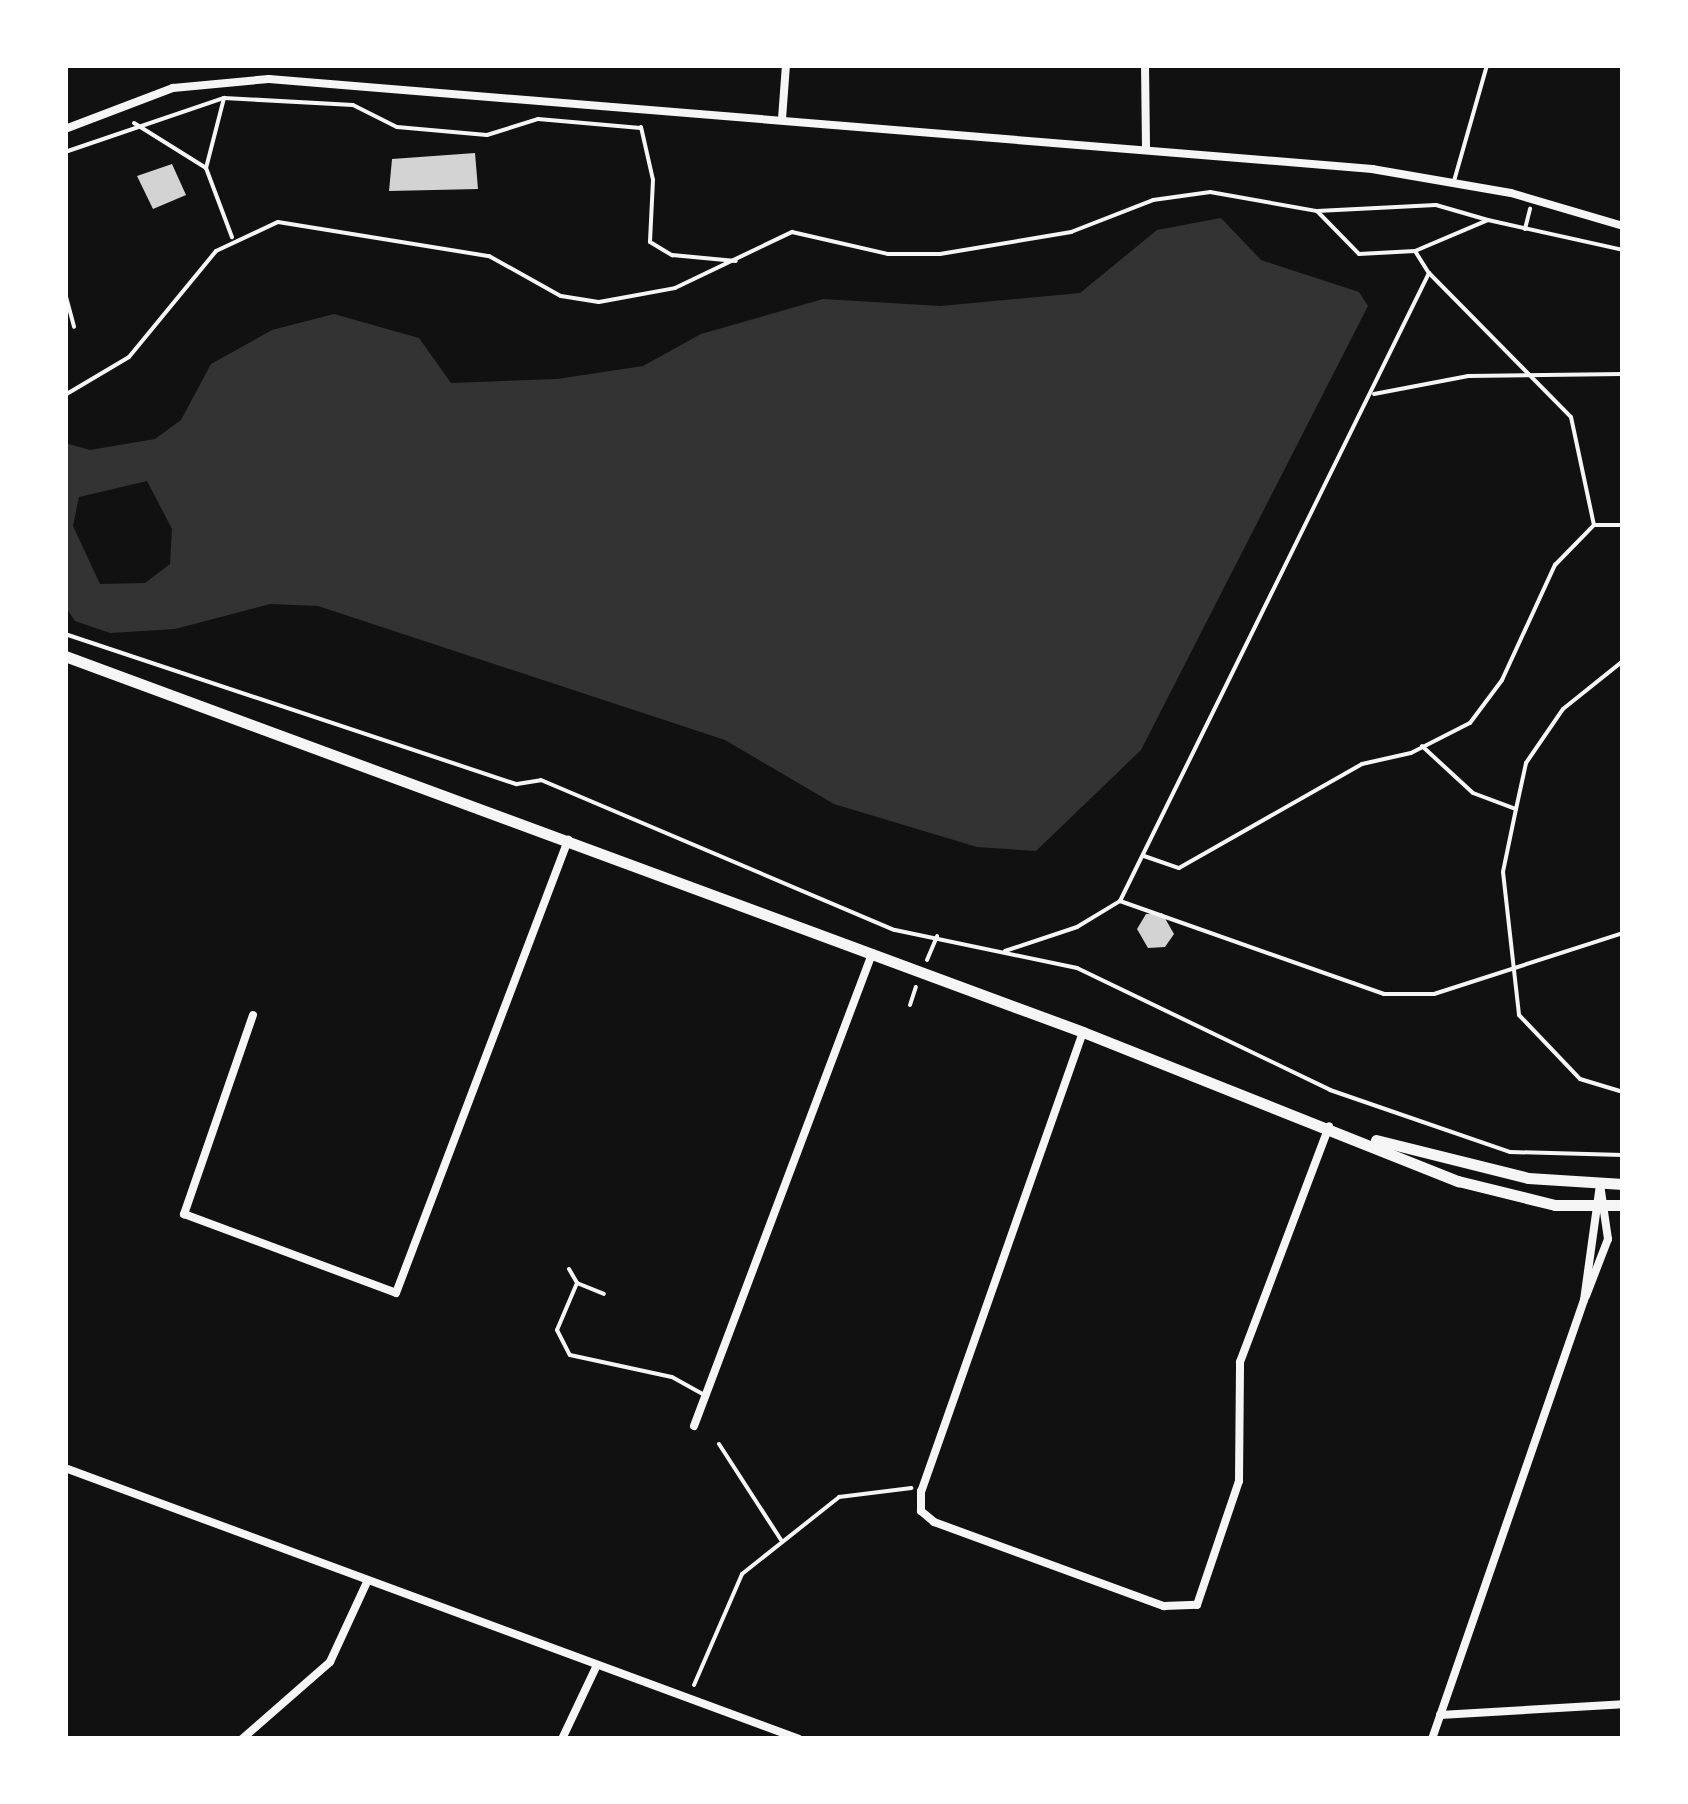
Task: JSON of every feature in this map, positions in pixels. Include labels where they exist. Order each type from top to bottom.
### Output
[{"type":"main road","points":[[65,656],[1083,1032],[1498,1194],[1590,1206],[1623,1206]]},
{"type":"main road","points":[[1329,1126],[1497,1172],[1623,1184]]},
{"type":"street","points":[[229,79],[233,65]]},
{"type":"street","points":[[261,79],[263,65]]},
{"type":"street","points":[[782,118],[786,65]]},
{"type":"street","points":[[1145,65],[1146,148]]},
{"type":"street","points":[[65,129],[173,88],[229,79],[261,79],[1146,148],[1454,182],[1623,226]]},
{"type":"street","points":[[253,1014],[184,1214],[396,1294],[568,840]]},
{"type":"street","points":[[694,1426],[872,954]]},
{"type":"street","points":[[1083,1032],[921,1492],[922,1512],[934,1522],[1192,1610],[1239,1480],[1240,1362],[1329,1126]]},
{"type":"street","points":[[1584,1300],[1590,1206],[1600,1184]]},
{"type":"street","points":[[1432,1739],[1584,1300],[1605,1260],[1608,1206],[1600,1184]]},
{"type":"street","points":[[65,1468],[800,1739]]},
{"type":"street","points":[[242,1739],[330,1662],[368,1582]]},
{"type":"street","points":[[562,1739],[597,1665]]},
{"type":"street","points":[[1440,1715],[1623,1704]]},
{"type":"lane","points":[[1454,182],[1486,65]]},
{"type":"lane","points":[[65,293],[74,326]]},
{"type":"lane","points":[[570,1270],[576,1283],[604,1294]]},
{"type":"lane","points":[[576,1283],[558,1330],[570,1356],[672,1377],[705,1396]]},
{"type":"path","points":[[229,79],[206,168],[233,238]]},
{"type":"path","points":[[65,152],[133,122],[224,98],[353,104],[397,127],[486,135],[538,119],[641,128]]},
{"type":"path","points":[[640,107],[653,180],[650,242],[672,255],[736,261]]},
{"type":"path","points":[[133,122],[206,168]]},
{"type":"path","points":[[65,394],[129,357],[189,276],[233,238],[278,222],[469,252],[508,262],[561,296],[599,302],[676,288],[736,261],[770,238],[804,231],[888,254],[940,254],[1071,232],[1187,192],[1317,211],[1436,205],[1623,250]]},
{"type":"path","points":[[1317,211],[1359,254],[1415,251],[1488,220]]},
{"type":"path","points":[[1415,251],[1429,274],[1462,298],[1527,380],[1571,417],[1594,525]]},
{"type":"path","points":[[1005,950],[1077,927],[1120,900],[1374,394],[1429,274]]},
{"type":"path","points":[[1374,394],[1468,376],[1527,380],[1623,374]]},
{"type":"path","points":[[1144,856],[1178,868],[1362,764],[1422,746],[1470,723],[1502,680],[1555,566],[1594,525],[1623,525]]},
{"type":"path","points":[[65,634],[517,784],[547,782],[894,930],[1005,950],[1115,982],[1330,1090],[1510,1152],[1623,1155]]},
{"type":"path","points":[[1623,662],[1563,708],[1526,763],[1503,872],[1513,969],[1528,1032],[1580,1079],[1623,1092]]},
{"type":"path","points":[[1422,746],[1472,793],[1516,809]]},
{"type":"path","points":[[1120,900],[1384,994],[1434,994],[1623,933]]},
{"type":"path","points":[[719,1444],[781,1540]]},
{"type":"path","points":[[689,1699],[728,1592],[781,1540],[839,1497],[884,1485],[921,1492]]},
{"type":"shaded area","points":[[1221,218],[1261,260],[1359,292],[1368,306],[1141,750],[1036,851],[977,847],[834,804],[725,740],[318,606],[270,604],[175,629],[110,633],[75,621],[65,606],[65,443],[90,450],[155,439],[181,420],[211,364],[272,330],[334,314],[419,338],[451,383],[557,379],[643,366],[701,334],[823,299],[941,306],[1080,293],[1157,230]],"holes":[[[147,481],[172,529],[170,564],[145,583],[100,584],[73,526],[79,497]]]},
{"type":"building","points":[[475,153],[478,189],[389,191],[392,159]]},
{"type":"building","points":[[172,164],[186,195],[153,209],[137,176]]},
{"type":"building","points":[[1162,913],[1174,934],[1165,947],[1148,948],[1137,929],[1146,914]]}]
